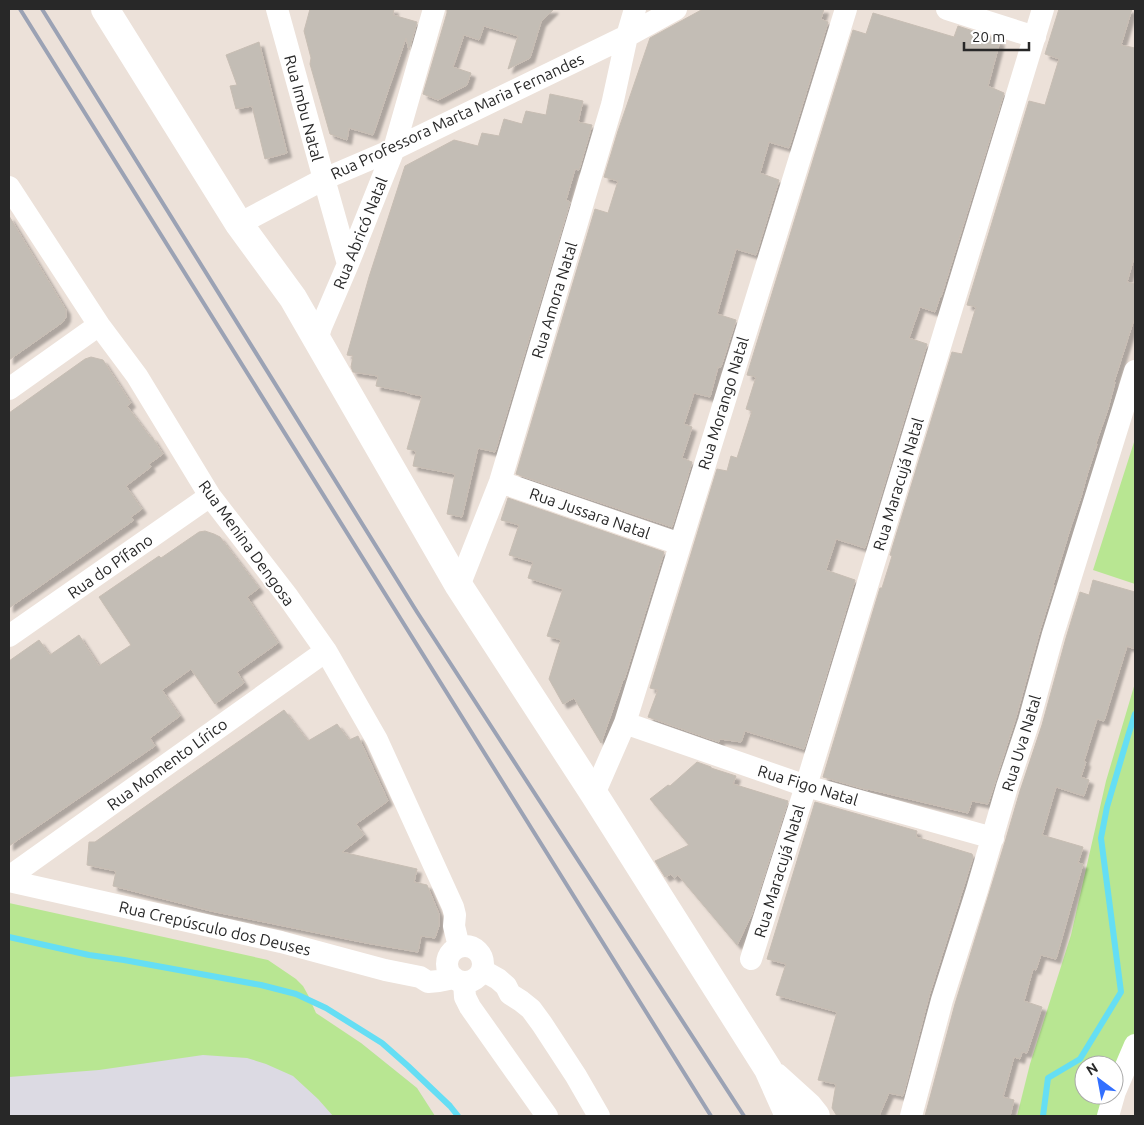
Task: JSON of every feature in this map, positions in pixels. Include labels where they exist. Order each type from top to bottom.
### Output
[{"type":"street","points":[[105,9],[239,224],[293,298],[459,586],[594,794],[768,1069],[789,1116]]},
{"type":"street","name":"Rua Imbu Natal","points":[[277,9],[348,264]]},
{"type":"street","name":"Rua Abricó Natal","points":[[317,340],[394,149],[434,9]]},
{"type":"street","name":"Rua Amora Natal","points":[[459,586],[500,482],[612,105],[635,9]]},
{"type":"street","name":"Rua Professora Marta Maria Fernandes","points":[[239,224],[324,179],[394,149],[627,36],[676,9]]},
{"type":"street","name":"Rua Morango Natal","points":[[594,794],[625,722],[846,9]]},
{"type":"street","points":[[947,9],[1035,37]]},
{"type":"street","name":"Rua Maracujá Natal","points":[[752,959],[1043,9]]},
{"type":"street","name":"Rua Menina Dengosa","points":[[9,187],[99,325],[137,376],[210,496],[326,651],[377,740],[455,915],[467,929],[465,997],[470,1007],[547,1116]]},
{"type":"street","points":[[9,388],[99,325]]},
{"type":"street","name":"Rua Uva Natal","points":[[910,1116],[942,1000],[1135,371]]},
{"type":"street","name":"Rua Jussara Natal","points":[[500,482],[680,544]]},
{"type":"street","name":"Rua do Pífano","points":[[9,636],[210,496]]},
{"type":"street","name":"Rua Momento Lírico","points":[[9,877],[326,651]]},
{"type":"street","name":"Rua Figo Natal","points":[[625,722],[806,786],[993,838]]},
{"type":"street","name":"Rua Crepúsculo dos Deuses","points":[[9,881],[281,942],[385,970],[420,977],[428,971],[465,967]]},
{"type":"street","points":[[465,967],[498,979],[506,986],[510,994],[531,1010],[576,1076],[599,1116]]},
{"type":"street","points":[[1124,1071],[1135,1045]]},
{"type":"street","points":[[768,1069],[808,1106],[816,1116]]},
{"type":"shaded area","points":[[9,948],[361,1043],[417,1088],[435,1116],[9,1116]]},
{"type":"green space","points":[[1135,439],[1135,584],[1093,570]]},
{"type":"green space","points":[[1135,683],[1135,1040],[1124,1066],[1124,1055],[1074,1055],[1074,1105],[1105,1105],[1099,1116],[1017,1116],[1030,1064],[1071,935],[1106,781]]},
{"type":"green space","points":[[9,903],[268,960],[303,986],[316,1013],[361,1043],[417,1088],[435,1116],[333,1116],[293,1076],[247,1058],[203,1055],[99,1070],[9,1077]]},
{"type":"building","points":[[310,9],[394,9],[393,15],[417,22],[409,50],[406,38],[373,135],[349,128],[347,140],[330,134],[310,64],[311,58],[304,31]]},
{"type":"building","points":[[447,9],[554,9],[541,22],[530,58],[508,69],[518,36],[484,26],[479,40],[464,35],[453,67],[471,73],[467,85],[438,100],[423,94]]},
{"type":"building","points":[[703,9],[824,9],[821,19],[828,22],[789,148],[769,142],[760,173],[779,180],[756,255],[736,249],[717,314],[736,320],[721,367],[718,367],[710,397],[694,393],[684,424],[692,427],[682,458],[692,462],[672,527],[516,474],[595,209],[608,213],[618,181],[604,177],[650,38]]},
{"type":"building","points":[[1059,9],[1132,9],[1121,45],[1135,48],[1135,254],[1127,282],[1135,284],[1135,316],[1053,585],[1016,717],[988,804],[972,801],[968,813],[868,790],[823,777],[880,588],[882,588],[892,556],[890,555],[952,352],[962,354],[976,307],[967,305],[1029,101],[1045,105],[1059,59],[1045,54]]},
{"type":"building","points":[[873,13],[954,37],[958,26],[1000,41],[988,86],[1004,93],[941,297],[935,312],[920,307],[909,338],[927,344],[865,548],[836,539],[826,570],[855,580],[804,749],[745,731],[741,742],[720,739],[719,742],[648,717],[658,690],[650,688],[717,469],[727,471],[731,456],[737,458],[752,411],[746,409],[756,377],[747,375],[853,30],[866,34]]},
{"type":"building","points":[[259,42],[287,153],[265,159],[252,106],[236,109],[230,86],[237,85],[226,55]]},
{"type":"building","points":[[550,94],[583,101],[578,122],[592,125],[579,170],[575,169],[566,200],[570,202],[495,452],[478,448],[462,517],[447,514],[455,474],[413,466],[416,451],[407,449],[422,396],[376,386],[378,376],[353,372],[351,367],[353,356],[347,355],[369,277],[405,166],[454,140],[478,146],[482,133],[499,136],[504,119],[522,124],[526,111],[546,115]]},
{"type":"building","points":[[9,216],[66,310],[66,317],[63,322],[9,360]]},
{"type":"building","points":[[91,357],[103,360],[131,403],[127,406],[163,454],[149,464],[151,467],[126,486],[142,509],[131,517],[134,520],[9,608],[9,413],[85,359]]},
{"type":"building","points":[[508,498],[664,552],[624,680],[601,743],[574,698],[563,704],[549,679],[561,640],[547,636],[563,589],[528,578],[533,562],[509,555],[519,525],[501,520]]},
{"type":"building","points":[[205,531],[220,537],[259,588],[247,597],[278,643],[237,672],[244,683],[215,704],[191,669],[162,690],[180,716],[150,738],[155,746],[9,846],[9,661],[39,640],[50,655],[79,635],[99,666],[131,645],[99,597],[159,556],[161,558],[199,532]]},
{"type":"building","points":[[1093,580],[1135,592],[1135,649],[1127,646],[1104,721],[1097,719],[1081,777],[1089,780],[1084,796],[1056,787],[1042,835],[1083,847],[1078,863],[1083,864],[1056,959],[1041,955],[1036,970],[1033,969],[1024,1001],[1042,1007],[1027,1053],[1022,1052],[1020,1059],[1014,1057],[1003,1097],[1014,1100],[1010,1116],[925,1116],[955,1004],[1042,725],[1080,592],[1089,595]]},
{"type":"building","points":[[284,710],[308,741],[337,724],[349,740],[358,736],[388,801],[356,824],[364,835],[342,852],[417,869],[414,882],[427,885],[439,914],[439,926],[435,938],[421,936],[418,952],[211,911],[113,886],[116,871],[87,865],[89,842],[95,842]]},
{"type":"building","points":[[697,762],[736,776],[733,784],[788,801],[752,914],[737,945],[678,875],[674,878],[671,874],[665,877],[655,861],[689,845],[650,799],[668,785],[670,786]]},
{"type":"building","points":[[815,802],[917,831],[916,837],[972,854],[973,857],[929,996],[903,1096],[889,1093],[879,1116],[837,1116],[832,1108],[836,1084],[818,1080],[837,1012],[776,995],[786,964],[767,959]]},
{"type":"waterway","points":[[1043,1116],[1048,1078],[1080,1059],[1121,992],[1101,838],[1107,807],[1135,714]]},
{"type":"waterway","points":[[9,937],[89,955],[261,985],[296,994],[326,1008],[382,1043],[450,1106],[458,1116]]},
{"type":"railway","points":[[20,9],[711,1116]]},
{"type":"railway","points":[[42,9],[417,612],[744,1116]]}]
